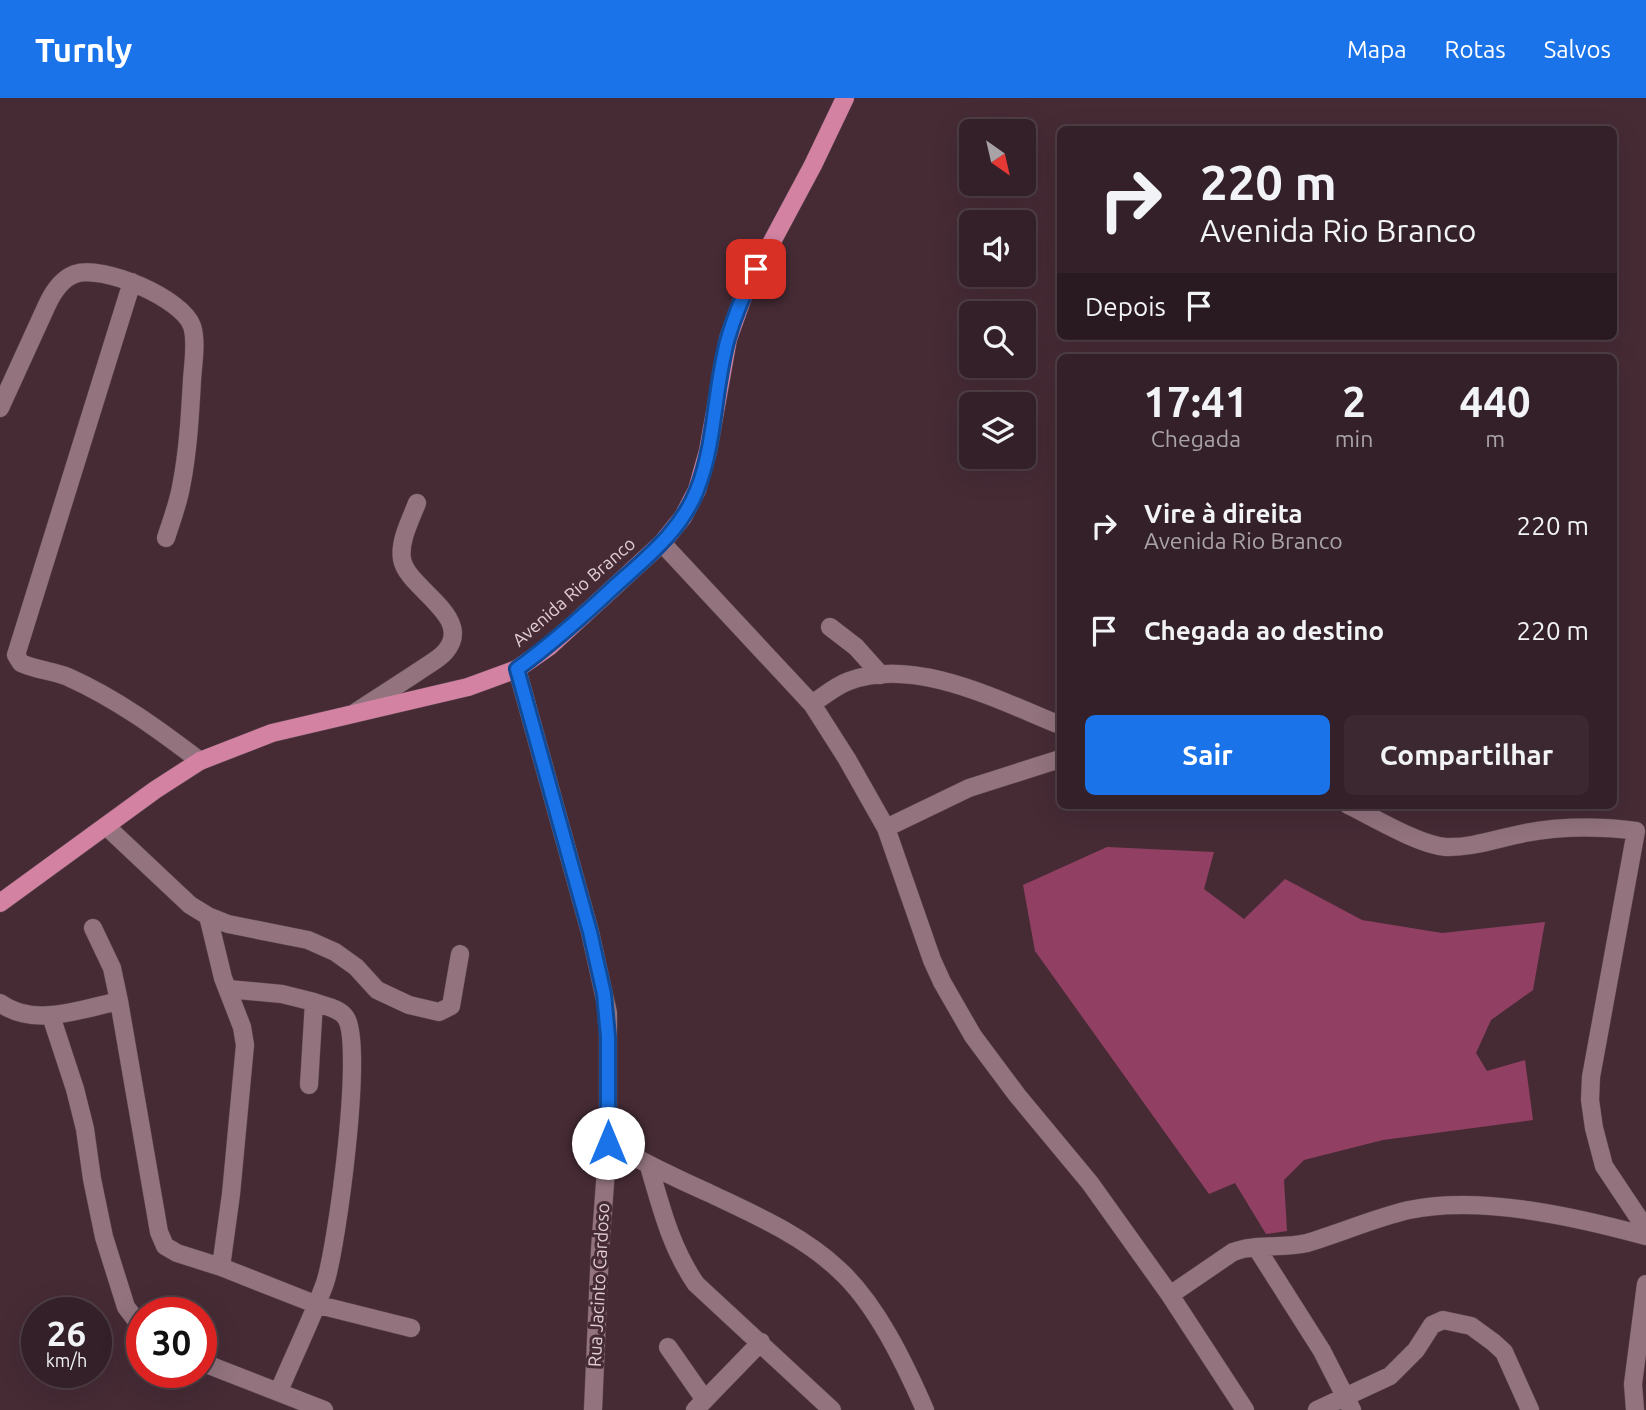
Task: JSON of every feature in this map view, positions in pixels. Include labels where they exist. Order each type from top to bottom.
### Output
[{"type":"main road","name":"Avenida Rio Branco","points":[[0,903],[200,761],[272,733],[468,687],[517,669],[550,646],[662,543],[683,517],[697,490],[708,451],[728,339],[744,294],[813,165],[845,98]]},
{"type":"street","points":[[0,408],[54,291],[66,279],[76,273],[90,272],[132,282],[173,304],[183,313],[193,329],[193,366],[181,489],[166,538]]},
{"type":"street","points":[[132,282],[16,655],[21,663],[64,675],[117,702],[141,716],[200,761]]},
{"type":"street","points":[[353,714],[438,658],[450,645],[452,635],[447,615],[411,577],[403,563],[403,544],[417,502]]},
{"type":"street","points":[[662,543],[812,704],[886,828],[937,971],[973,1036],[1017,1095],[1090,1183],[1170,1295],[1245,1410]]},
{"type":"street","points":[[830,627],[856,647],[881,675]]},
{"type":"street","name":"Rua Jacinto Cardoso","points":[[517,669],[590,932],[604,994],[608,1037],[608,1143],[593,1410]]},
{"type":"street","points":[[812,704],[849,681],[881,675],[902,675],[941,681],[972,690],[1057,724]]},
{"type":"street","points":[[886,828],[969,788],[1057,760]]},
{"type":"street","points":[[1357,809],[1429,843],[1445,847],[1571,827],[1589,826],[1636,831],[1591,1077],[1590,1100],[1604,1166],[1646,1229]]},
{"type":"street","points":[[106,826],[190,905],[208,916],[228,924],[290,935],[317,944],[345,959],[362,973],[372,986],[386,995],[423,1009],[439,1012],[448,1010],[451,1006],[460,954]]},
{"type":"street","points":[[208,916],[228,989],[242,1027],[245,1056],[221,1267]]},
{"type":"street","points":[[93,928],[112,968],[165,1246],[177,1253],[221,1267],[315,1304],[411,1328]]},
{"type":"street","points":[[228,989],[282,994],[342,1012],[352,1034],[351,1101],[344,1175],[329,1266],[325,1282],[279,1391]]},
{"type":"street","points":[[0,1003],[18,1013],[51,1016],[119,1001]]},
{"type":"street","points":[[309,1085],[314,1002]]},
{"type":"street","points":[[51,1016],[75,1089],[85,1129],[104,1237],[126,1307]]},
{"type":"street","points":[[608,1143],[649,1166],[773,1225],[838,1268],[870,1308],[925,1410]]},
{"type":"street","points":[[649,1166],[666,1226],[684,1267],[696,1284],[761,1342],[830,1410]]},
{"type":"street","points":[[1170,1295],[1233,1252],[1304,1243],[1388,1216],[1437,1207],[1480,1207],[1551,1215],[1587,1220],[1646,1236]]},
{"type":"street","points":[[1256,1247],[1322,1351],[1349,1403]]},
{"type":"street","points":[[1635,1410],[1633,1384],[1646,1284]]},
{"type":"street","points":[[1317,1410],[1349,1403],[1390,1376],[1416,1350],[1432,1325],[1443,1320],[1471,1326],[1503,1352],[1530,1410]]},
{"type":"street","points":[[668,1347],[700,1405],[761,1342]]},
{"type":"street","points":[[217,1368],[324,1410]]},
{"type":"shaded area","points":[[1107,847],[1214,852],[1204,889],[1244,919],[1285,879],[1362,920],[1442,933],[1545,922],[1533,990],[1491,1020],[1476,1053],[1487,1071],[1525,1060],[1533,1120],[1383,1140],[1304,1160],[1284,1180],[1287,1231],[1266,1234],[1235,1183],[1209,1194],[1035,951],[1023,885]]},
{"type":"route","points":[[608,1143],[608,1037],[604,994],[590,932],[517,669],[550,646],[580,619],[662,543],[683,517],[697,490],[708,451],[728,339],[756,269]]}]
